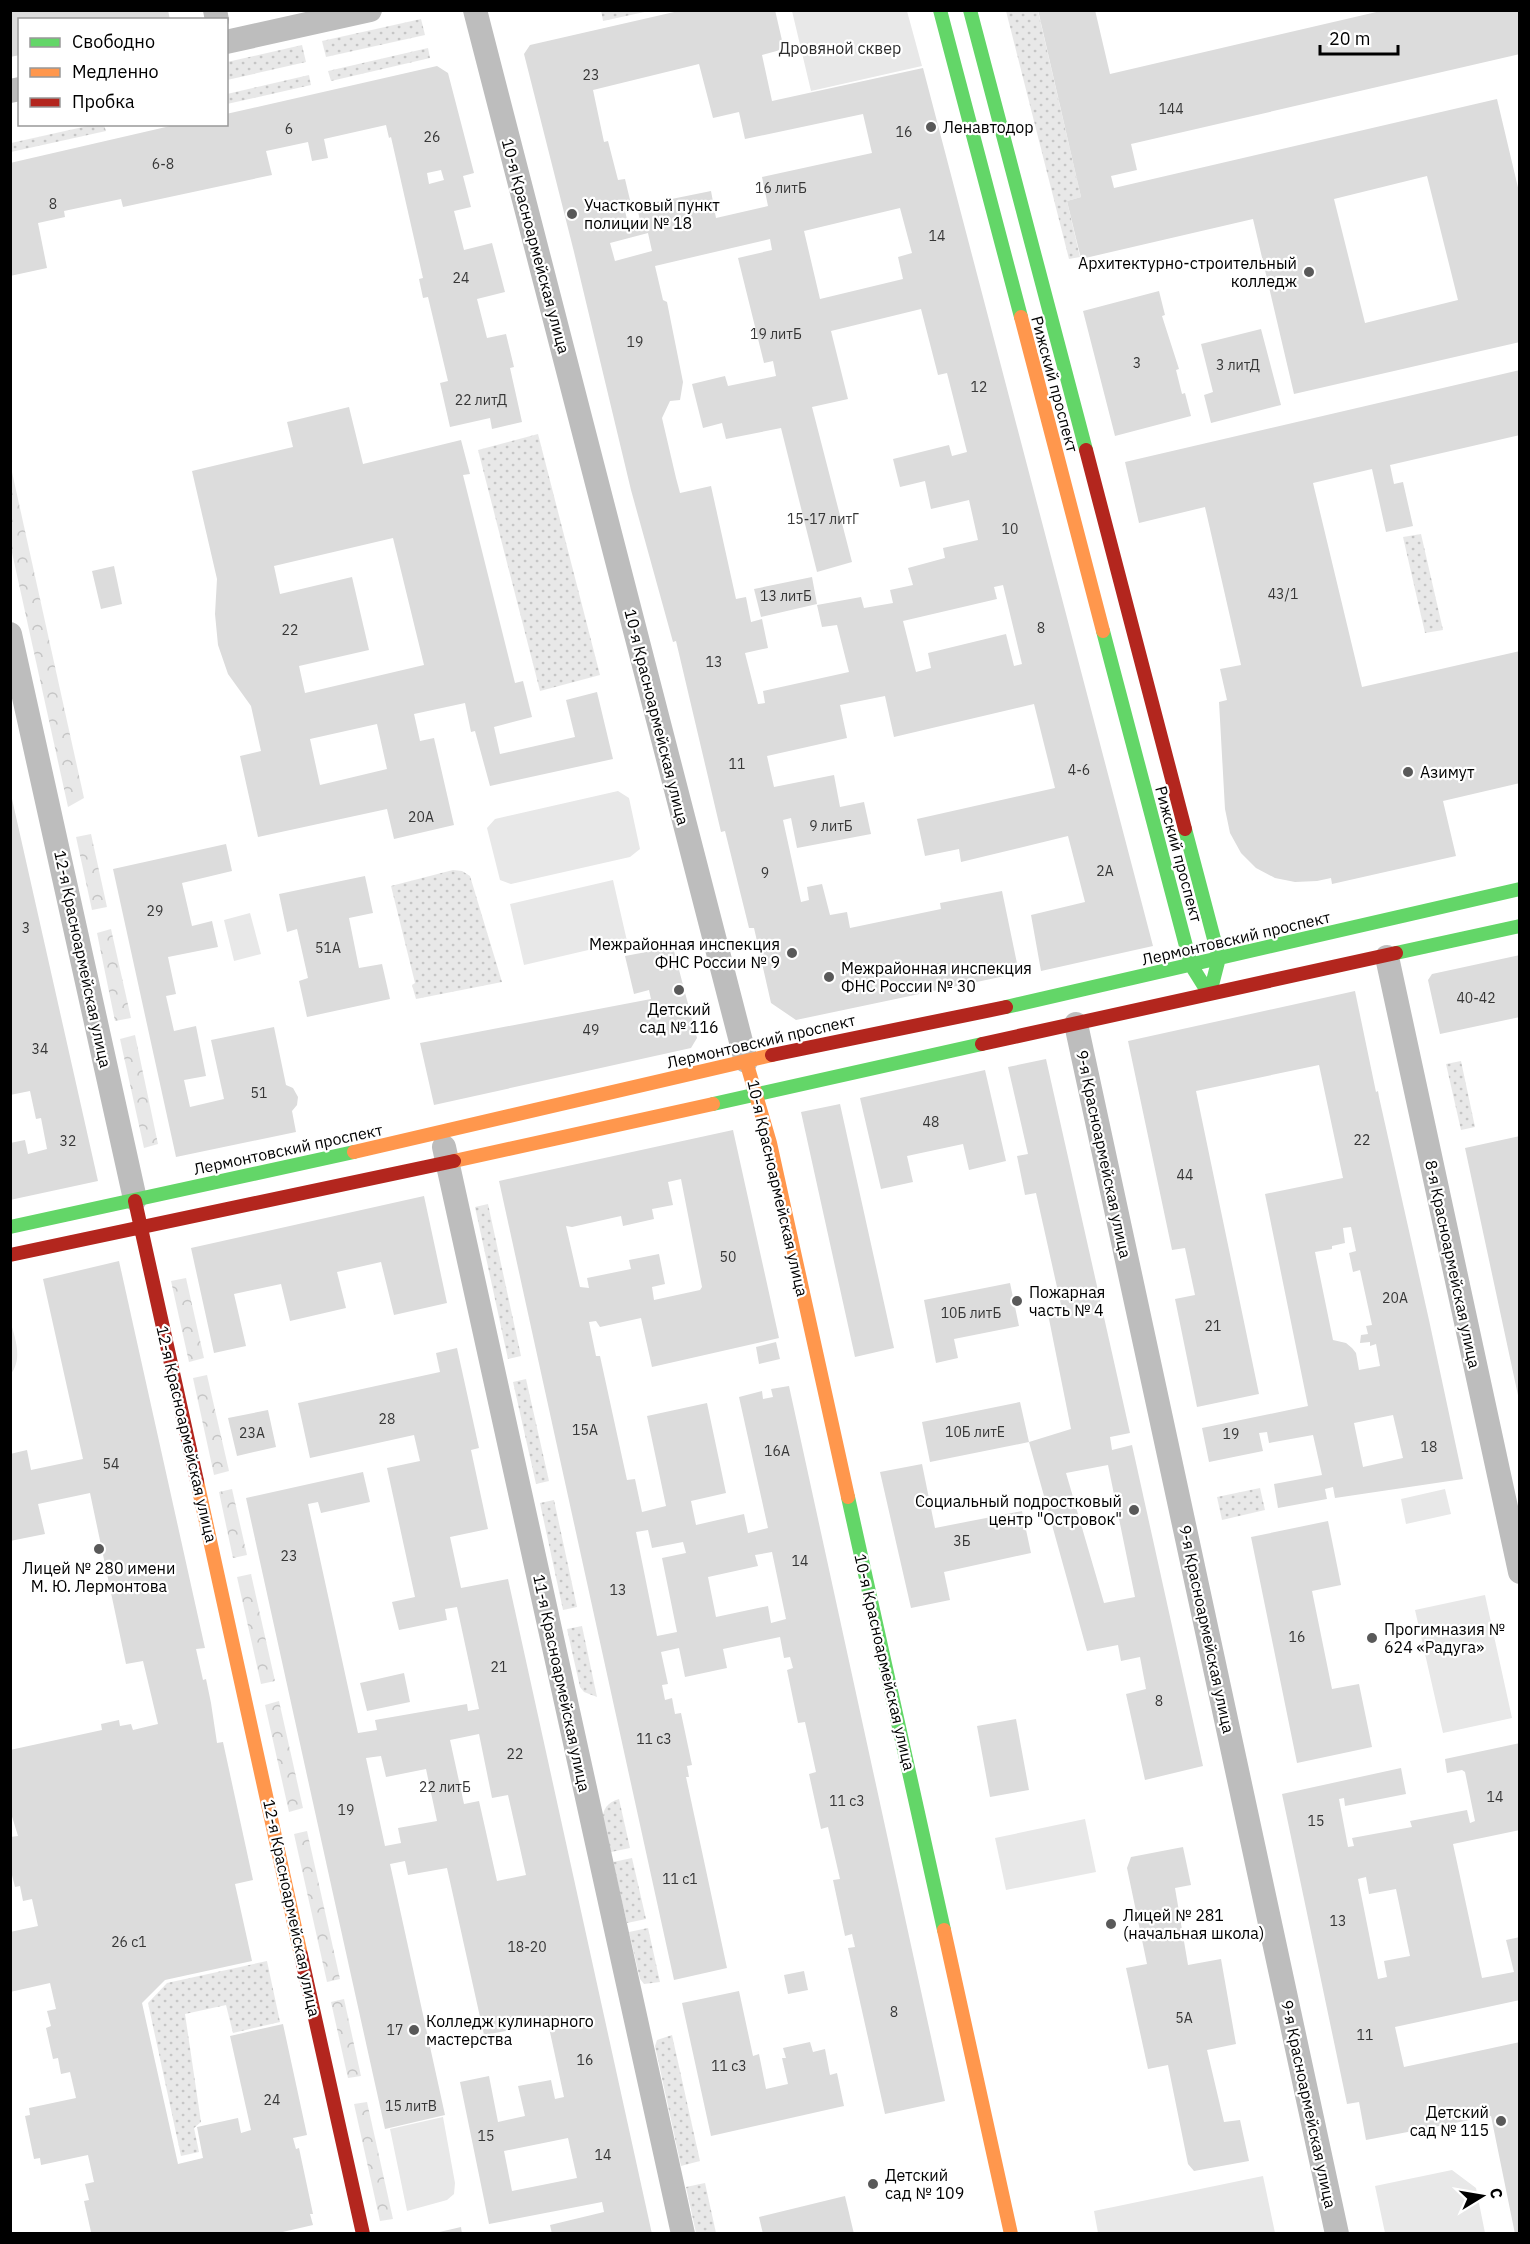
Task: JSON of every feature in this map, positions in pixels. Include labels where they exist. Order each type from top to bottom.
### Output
[{"type":"main road","name":"Рижский проспект","points":[[940,10],[1191,965],[1210,995]]},
{"type":"main road","name":"Рижский проспект","points":[[970,10],[1219,958],[1210,995]]},
{"type":"main road","name":"Лермонтовский проспект","points":[[10,1227],[441,1133],[806,1047],[1034,1001],[1520,889]]},
{"type":"main road","points":[[10,1255],[447,1162],[1520,926]]},
{"type":"main road","name":"10-я Красноармейская улица","points":[[746,1061],[770,1143],[1011,2234]]},
{"type":"main road","name":"12-я Красноармейская улица","points":[[135,1199],[363,2234]]},
{"type":"street","points":[[228,42],[370,10]]},
{"type":"street","name":"10-я Красноармейская улица","points":[[475,10],[746,1061]]},
{"type":"street","name":"12-я Красноармейская улица","points":[[10,634],[135,1199]]},
{"type":"street","name":"8-я Красноармейская улица","points":[[1387,957],[1520,1572]]},
{"type":"street","name":"9-я Красноармейская улица","points":[[1077,1024],[1337,2234]]},
{"type":"street","name":"11-я Красноармейская улица","points":[[441,1133],[683,2234]]},
{"type":"green space","points":[[601,10],[649,10],[649,11],[603,21]]},
{"type":"green space","name":"Дровяной сквер","points":[[792,11],[907,11],[922,66],[811,91]]},
{"type":"green space","points":[[1006,11],[1038,11],[1081,197],[1067,201],[1080,257],[1069,259]]},
{"type":"green space","points":[[421,19],[425,35],[326,57],[322,41]]},
{"type":"green space","points":[[302,45],[306,62],[228,80],[228,62]]},
{"type":"green space","points":[[428,48],[430,58],[331,81],[328,71]]},
{"type":"green space","points":[[309,75],[311,85],[228,104],[228,94]]},
{"type":"green space","points":[[88,126],[104,126],[106,131],[11,152],[11,143]]},
{"type":"green space","points":[[538,434],[600,675],[540,691],[478,450]]},
{"type":"green space","points":[[10,463],[84,798],[68,807],[11,548]]},
{"type":"green space","points":[[1421,534],[1443,630],[1425,633],[1403,537]]},
{"type":"green space","points":[[618,791],[629,798],[640,849],[630,857],[511,884],[500,880],[487,828],[495,819]]},
{"type":"green space","points":[[91,834],[107,907],[92,910],[76,837]]},
{"type":"green space","points":[[453,870],[462,871],[470,876],[502,982],[416,999],[412,985],[415,983],[391,886]]},
{"type":"green space","points":[[613,880],[627,941],[524,965],[510,904]]},
{"type":"green space","points":[[250,913],[261,954],[234,961],[224,920]]},
{"type":"green space","points":[[111,929],[131,1018],[115,1021],[97,933]]},
{"type":"green space","points":[[135,1035],[158,1144],[144,1148],[120,1039]]},
{"type":"green space","points":[[1461,1061],[1475,1127],[1461,1130],[1446,1064]]},
{"type":"green space","points":[[488,1204],[521,1356],[508,1359],[475,1207]]},
{"type":"green space","points":[[186,1278],[204,1358],[189,1362],[171,1281]]},
{"type":"green space","points":[[10,1320],[17,1355],[15,1368],[11,1374]]},
{"type":"green space","points":[[207,1375],[229,1471],[214,1475],[193,1378]]},
{"type":"green space","points":[[526,1379],[549,1481],[536,1484],[513,1382]]},
{"type":"green space","points":[[1260,1488],[1265,1510],[1222,1520],[1217,1497]]},
{"type":"green space","points":[[232,1489],[247,1555],[233,1558],[219,1492]]},
{"type":"green space","points":[[1445,1489],[1451,1514],[1406,1524],[1401,1499]]},
{"type":"green space","points":[[554,1500],[577,1607],[563,1610],[540,1503]]},
{"type":"green space","points":[[251,1574],[275,1681],[261,1684],[237,1577]]},
{"type":"green space","points":[[1485,1595],[1512,1718],[1443,1733],[1415,1610]]},
{"type":"green space","points":[[582,1626],[597,1697],[584,1692],[580,1687],[567,1629]]},
{"type":"green space","points":[[279,1701],[303,1808],[289,1812],[265,1705]]},
{"type":"green space","points":[[619,1799],[630,1848],[611,1852],[604,1829],[603,1814],[611,1803]]},
{"type":"green space","points":[[1085,1819],[1096,1872],[1006,1890],[995,1838]]},
{"type":"green space","points":[[307,1831],[340,1979],[327,1982],[294,1834]]},
{"type":"green space","points":[[632,1858],[646,1919],[627,1923],[613,1862]]},
{"type":"green space","points":[[648,1928],[660,1982],[644,1984],[640,1979],[629,1932]]},
{"type":"green space","points":[[267,1961],[280,2022],[233,2033],[226,2005],[185,2014],[201,2122],[194,2128],[199,2152],[181,2156],[148,2003],[167,1983]]},
{"type":"green space","points":[[344,1999],[361,2076],[348,2078],[331,2002]]},
{"type":"green space","points":[[672,2035],[700,2161],[681,2166],[655,2046],[657,2040]]},
{"type":"green space","points":[[367,2102],[393,2219],[380,2221],[354,2104]]},
{"type":"green space","points":[[443,2117],[455,2183],[454,2194],[447,2200],[407,2211],[390,2129]]},
{"type":"green space","points":[[1452,2170],[1476,2188],[1485,2233],[1385,2233],[1375,2186]]},
{"type":"green space","points":[[1263,2176],[1275,2233],[1098,2233],[1094,2211]]},
{"type":"green space","points":[[705,2183],[716,2233],[696,2233],[686,2187]]},
{"type":"building","points":[[10,10],[168,10],[170,18],[18,18],[18,55],[10,57]]},
{"type":"building","points":[[683,10],[775,10],[784,49],[762,55],[772,101],[923,68],[1153,946],[1041,971],[1031,915],[1085,902],[1068,836],[961,862],[959,849],[925,856],[917,819],[1055,788],[1034,704],[894,737],[885,696],[840,705],[847,738],[767,756],[774,787],[834,775],[840,807],[864,802],[871,834],[797,848],[791,818],[783,820],[801,902],[809,900],[807,887],[822,884],[830,915],[847,912],[850,928],[941,909],[940,903],[1002,891],[1019,973],[796,1020],[771,1003],[754,928],[749,928],[725,831],[721,832],[676,641],[673,642],[631,490],[524,54],[530,45]],"holes":[[[699,64],[713,118],[739,112],[745,139],[863,114],[872,153],[762,177],[768,206],[716,218],[711,191],[637,206],[641,226],[629,228],[623,202],[630,200],[625,179],[618,180],[608,141],[604,142],[593,90]],[[900,208],[912,253],[898,257],[903,279],[820,299],[804,231]],[[648,233],[652,251],[615,261],[610,243]],[[770,239],[772,250],[738,258],[764,363],[773,361],[776,376],[728,386],[725,376],[692,384],[703,428],[722,423],[726,439],[781,428],[817,572],[852,562],[812,407],[848,399],[831,331],[921,309],[938,375],[947,373],[967,452],[952,456],[949,445],[893,459],[900,487],[925,481],[931,509],[969,500],[978,540],[943,548],[945,558],[908,568],[913,585],[890,590],[893,603],[864,608],[861,597],[817,605],[822,627],[837,625],[849,672],[763,691],[765,703],[758,704],[745,653],[768,648],[762,619],[751,622],[746,597],[736,599],[711,486],[680,493],[676,478],[662,418],[670,401],[680,400],[683,382],[667,302],[663,300],[655,266]],[[1003,585],[1022,664],[1014,666],[1006,634],[928,653],[931,668],[916,672],[903,621],[997,599],[994,587]]]},
{"type":"building","points":[[1038,10],[1095,10],[1110,74],[1385,10],[1520,10],[1520,54],[1131,144],[1137,170],[1111,176],[1114,188],[1497,99],[1520,196],[1520,342],[1294,394],[1253,219],[1081,259],[1067,201],[1081,197]],"holes":[[[1427,176],[1458,300],[1365,323],[1334,199]]]},
{"type":"building","points":[[437,66],[448,73],[474,173],[463,176],[471,207],[454,211],[464,250],[492,243],[505,292],[477,299],[487,338],[506,334],[514,367],[510,368],[522,422],[492,429],[490,418],[450,427],[440,383],[448,381],[428,297],[423,298],[419,279],[423,278],[391,137],[389,138],[386,125],[324,139],[328,158],[312,161],[308,142],[266,151],[272,175],[123,207],[121,199],[64,211],[65,217],[38,223],[47,268],[10,276],[10,163],[170,126],[228,126],[228,114]],"holes":[[[441,170],[444,180],[429,184],[427,173]]]},
{"type":"building","points":[[1159,291],[1165,315],[1162,316],[1179,369],[1176,370],[1182,394],[1185,393],[1191,416],[1115,436],[1083,311]]},
{"type":"building","points":[[1261,329],[1281,405],[1211,423],[1204,395],[1213,392],[1201,344]]},
{"type":"building","points":[[1520,370],[1520,435],[1390,465],[1394,484],[1403,482],[1413,526],[1386,532],[1372,469],[1313,483],[1362,687],[1520,651],[1520,783],[1443,801],[1456,856],[1332,884],[1331,878],[1295,882],[1275,878],[1256,868],[1241,853],[1230,833],[1225,809],[1219,702],[1227,700],[1220,669],[1241,665],[1205,507],[1139,523],[1125,462]]},
{"type":"building","points":[[349,407],[363,464],[461,440],[470,474],[463,475],[515,683],[523,681],[532,717],[494,727],[500,754],[575,737],[566,700],[597,692],[613,759],[490,786],[475,731],[471,732],[465,703],[414,714],[420,741],[434,738],[454,825],[394,839],[387,809],[258,837],[240,756],[261,751],[251,706],[228,674],[218,645],[215,614],[217,579],[192,471],[293,447],[287,422]],"holes":[[[393,538],[424,665],[305,693],[299,666],[369,650],[352,577],[280,594],[274,566]],[[377,724],[387,769],[320,785],[310,739]]]},
{"type":"building","points":[[114,566],[122,604],[101,609],[92,571]]},
{"type":"building","points":[[812,577],[817,604],[761,617],[754,589]]},
{"type":"building","points":[[10,790],[98,1181],[10,1200],[10,1143],[25,1140],[28,1154],[47,1149],[41,1118],[36,1119],[30,1091],[10,1095],[10,1068],[12,1067],[10,1061]]},
{"type":"building","points":[[226,844],[232,871],[182,883],[192,926],[212,921],[218,947],[168,957],[176,994],[166,996],[174,1031],[196,1026],[206,1076],[184,1080],[190,1107],[224,1099],[211,1040],[274,1027],[286,1085],[293,1088],[298,1097],[297,1105],[292,1111],[296,1132],[176,1157],[113,869]]},
{"type":"building","points":[[365,876],[373,913],[349,918],[359,968],[382,964],[390,999],[307,1017],[299,981],[308,978],[297,929],[287,932],[279,894]]},
{"type":"building","points":[[673,947],[697,1038],[691,1048],[434,1105],[420,1043],[651,999],[649,990],[634,994],[625,956]]},
{"type":"building","points":[[1520,955],[1520,1017],[1440,1034],[1428,980],[1432,974]]},
{"type":"building","points":[[1355,991],[1463,1479],[1335,1498],[1333,1487],[1325,1489],[1327,1499],[1278,1508],[1274,1484],[1322,1475],[1313,1435],[1269,1443],[1267,1432],[1259,1433],[1263,1451],[1209,1462],[1202,1428],[1308,1406],[1265,1194],[1343,1178],[1319,1065],[1196,1091],[1259,1394],[1197,1407],[1175,1299],[1195,1295],[1185,1248],[1172,1250],[1128,1041]],"holes":[[[1351,1227],[1356,1251],[1349,1253],[1353,1272],[1360,1270],[1372,1325],[1366,1326],[1368,1334],[1361,1335],[1360,1343],[1370,1342],[1370,1346],[1376,1344],[1380,1366],[1359,1370],[1356,1353],[1352,1348],[1346,1343],[1333,1340],[1315,1252],[1332,1249],[1332,1246],[1345,1243],[1343,1228]],[[1393,1415],[1403,1458],[1363,1467],[1354,1423]]]},
{"type":"building","points":[[1046,1059],[1130,1433],[1110,1437],[1112,1450],[1132,1445],[1203,1766],[1145,1780],[1126,1694],[1146,1689],[1140,1657],[1121,1661],[1118,1645],[1087,1651],[1029,1442],[1071,1429],[1047,1309],[1061,1305],[1036,1193],[1025,1195],[1017,1156],[1028,1154],[1008,1067]],"holes":[[[1108,1465],[1135,1597],[1104,1603],[1066,1473]]]},
{"type":"building","points":[[985,1070],[1006,1161],[969,1170],[963,1144],[907,1156],[913,1182],[881,1189],[860,1098]]},
{"type":"building","points":[[840,1104],[894,1348],[855,1357],[801,1112]]},
{"type":"building","points":[[733,1130],[779,1338],[652,1367],[641,1318],[600,1327],[596,1321],[589,1322],[596,1356],[600,1356],[627,1480],[635,1479],[642,1512],[666,1506],[647,1416],[707,1403],[726,1493],[691,1501],[696,1525],[744,1514],[748,1533],[768,1528],[739,1397],[762,1391],[763,1399],[773,1397],[771,1389],[789,1386],[945,2101],[885,2114],[848,1948],[855,1947],[852,1934],[845,1936],[833,1880],[840,1879],[828,1827],[821,1829],[809,1774],[816,1772],[805,1722],[798,1723],[787,1670],[793,1668],[790,1657],[784,1658],[780,1637],[723,1649],[727,1668],[685,1677],[679,1648],[661,1652],[668,1684],[662,1685],[665,1700],[672,1698],[675,1714],[681,1713],[692,1765],[687,1766],[689,1777],[686,1777],[727,1968],[674,1980],[499,1181]],"holes":[[[681,1179],[702,1287],[700,1290],[654,1300],[652,1287],[665,1284],[659,1254],[629,1260],[631,1269],[587,1278],[589,1288],[580,1287],[566,1226],[572,1227],[621,1216],[623,1226],[654,1219],[652,1209],[673,1205],[668,1182]],[[648,1530],[652,1548],[683,1542],[686,1553],[662,1558],[677,1632],[657,1636],[636,1532]],[[772,1552],[786,1619],[771,1623],[768,1606],[716,1617],[708,1577],[758,1566],[755,1555]]]},
{"type":"building","points":[[1520,1136],[1520,1400],[1519,1400],[1465,1148]]},
{"type":"building","points":[[424,1196],[447,1303],[394,1315],[381,1262],[337,1272],[346,1308],[290,1321],[281,1284],[234,1294],[246,1346],[214,1353],[191,1248]]},
{"type":"building","points":[[119,1261],[205,1648],[196,1649],[203,1680],[206,1679],[217,1743],[223,1742],[253,1880],[235,1884],[252,1961],[165,1980],[142,2003],[178,2164],[203,2158],[197,2127],[238,2118],[241,2133],[251,2130],[230,2036],[283,2024],[307,2135],[293,2138],[296,2149],[299,2148],[313,2214],[310,2214],[313,2225],[274,2234],[91,2232],[84,2201],[89,2200],[85,2184],[94,2182],[88,2155],[41,2165],[40,2158],[34,2159],[25,2116],[30,2115],[29,2108],[76,2098],[70,2072],[61,2074],[58,2058],[53,2059],[46,2028],[51,2026],[47,2011],[56,2009],[50,1983],[10,1992],[10,1932],[38,1926],[32,1899],[23,1901],[20,1886],[15,1887],[10,1867],[10,1854],[12,1853],[10,1837],[18,1836],[10,1810],[10,1750],[102,1730],[101,1724],[119,1720],[120,1726],[131,1724],[133,1730],[158,1724],[143,1661],[126,1664],[90,1493],[38,1504],[45,1534],[10,1541],[10,1454],[27,1450],[31,1470],[83,1459],[43,1279]]},
{"type":"building","points":[[1010,1283],[1019,1326],[954,1339],[958,1358],[936,1363],[924,1300]]},
{"type":"building","points":[[776,1342],[780,1359],[759,1364],[756,1347]]},
{"type":"building","points":[[457,1348],[479,1448],[471,1450],[488,1529],[450,1537],[461,1588],[508,1579],[652,2234],[552,2234],[550,2225],[604,2212],[602,2202],[489,2224],[460,2082],[489,2076],[498,2122],[525,2116],[518,2086],[551,2080],[555,2099],[564,2097],[548,2023],[484,2035],[447,1868],[408,1875],[405,1861],[390,1864],[445,2115],[385,2129],[246,1498],[363,1472],[370,1502],[321,1513],[318,1502],[308,1504],[358,1733],[377,1730],[375,1720],[467,1704],[468,1711],[479,1709],[457,1607],[445,1609],[447,1620],[399,1630],[392,1602],[415,1597],[387,1468],[420,1461],[414,1435],[310,1458],[298,1403],[440,1372],[436,1353]],"holes":[[[479,1734],[492,1798],[508,1795],[526,1875],[497,1881],[479,1801],[464,1804],[450,1740]],[[381,1756],[386,1777],[426,1769],[437,1821],[398,1828],[401,1843],[385,1846],[366,1758]],[[568,2138],[577,2178],[512,2191],[504,2151]]]},
{"type":"building","points":[[1020,1402],[1029,1442],[930,1462],[922,1422]]},
{"type":"building","points":[[268,1410],[276,1447],[237,1456],[228,1418]]},
{"type":"building","points":[[922,1464],[935,1528],[1022,1511],[1031,1553],[944,1572],[950,1600],[911,1608],[880,1472]]},
{"type":"building","points":[[1328,1521],[1341,1585],[1312,1591],[1332,1689],[1359,1684],[1372,1747],[1297,1763],[1251,1537]]},
{"type":"building","points":[[404,1673],[410,1702],[367,1711],[360,1683]]},
{"type":"building","points":[[1016,1719],[1029,1790],[990,1797],[977,1726]]},
{"type":"building","points":[[1520,1743],[1520,1830],[1453,1844],[1482,1978],[1514,1972],[1506,1940],[1520,1937],[1520,2000],[1395,2027],[1404,2067],[1520,2042],[1520,2234],[1515,2234],[1491,2116],[1366,2140],[1359,2102],[1347,2104],[1282,1794],[1401,1768],[1406,1794],[1345,1806],[1344,1798],[1339,1799],[1348,1847],[1354,1846],[1352,1838],[1412,1827],[1410,1821],[1467,1810],[1470,1823],[1475,1821],[1465,1772],[1462,1770],[1447,1773],[1445,1759]],"holes":[[[1366,1877],[1369,1894],[1396,1889],[1410,1956],[1384,1961],[1387,1977],[1378,1979],[1358,1879]]]},
{"type":"building","points":[[1183,1847],[1191,1885],[1175,1888],[1188,1965],[1221,1959],[1236,2044],[1207,2050],[1224,2122],[1240,2120],[1249,2161],[1194,2171],[1188,2164],[1168,2065],[1148,2069],[1126,1968],[1147,1964],[1127,1868],[1131,1857]]},
{"type":"building","points":[[804,1971],[808,1990],[788,1994],[784,1975]]},
{"type":"building","points":[[739,1991],[753,2056],[759,2054],[766,2089],[788,2084],[782,2058],[786,2058],[783,2048],[810,2042],[813,2052],[825,2049],[830,2075],[837,2073],[844,2106],[711,2136],[682,2003]]},
{"type":"building","points":[[845,2196],[854,2234],[763,2234],[759,2217]]},
{"type":"building","points":[[461,2227],[462,2234],[435,2234],[435,2233]]},
{"type":"traffic: fast","points":[[940,10],[1021,317]]},
{"type":"traffic: fast","points":[[970,10],[1086,450]]},
{"type":"traffic: fast","points":[[1103,631],[1191,965],[1206,989]]},
{"type":"traffic: fast","points":[[1185,829],[1219,958],[1212,985]]},
{"type":"traffic: fast","points":[[1006,1007],[1520,889]]},
{"type":"traffic: fast","points":[[1396,953],[1520,926]]},
{"type":"traffic: fast","points":[[713,1104],[982,1044]]},
{"type":"traffic: fast","points":[[10,1227],[354,1152]]},
{"type":"traffic: fast","points":[[848,1497],[944,1930]]},
{"type":"traffic: slow","points":[[1021,317],[1103,631]]},
{"type":"traffic: slow","points":[[354,1152],[772,1055]]},
{"type":"traffic: slow","points":[[746,1061],[770,1143],[848,1497]]},
{"type":"traffic: slow","points":[[454,1161],[713,1104]]},
{"type":"traffic: slow","points":[[197,1481],[301,1955]]},
{"type":"traffic: slow","points":[[944,1930],[1011,2234]]},
{"type":"traffic: jam","points":[[1086,450],[1185,829]]},
{"type":"traffic: jam","points":[[982,1044],[1396,953]]},
{"type":"traffic: jam","points":[[772,1055],[1006,1007]]},
{"type":"traffic: jam","points":[[10,1255],[454,1161]]},
{"type":"traffic: jam","points":[[135,1201],[197,1481]]},
{"type":"traffic: jam","points":[[301,1955],[363,2234]]},
{"type":"place","name":"Ленавтодор","points":[[931,127]]},
{"type":"place","name":"Участковый пункт полиции № 18","points":[[572,214]]},
{"type":"place","name":"Архитектурно-строительный колледж","points":[[1309,272]]},
{"type":"place","name":"Азимут","points":[[1408,772]]},
{"type":"place","name":"Межрайонная инспекция ФНС России № 9","points":[[792,953]]},
{"type":"place","name":"Межрайонная инспекция ФНС России № 30","points":[[829,977]]},
{"type":"place","name":"Детский сад № 116","points":[[679,990]]},
{"type":"place","name":"Пожарная часть № 4","points":[[1017,1301]]},
{"type":"place","name":"Социальный подростковый центр \"Островок\"","points":[[1134,1510]]},
{"type":"place","name":"Лицей № 280 имени М. Ю. Лермонтова","points":[[99,1549]]},
{"type":"place","name":"Прогимназия № 624 «Радуга»","points":[[1372,1638]]},
{"type":"place","name":"Лицей № 281 (начальная школа)","points":[[1111,1924]]},
{"type":"place","name":"Колледж кулинарного мастерства","points":[[414,2030]]},
{"type":"place","name":"Детский сад № 115","points":[[1501,2121]]},
{"type":"place","name":"Детский сад № 109","points":[[873,2184]]}]
